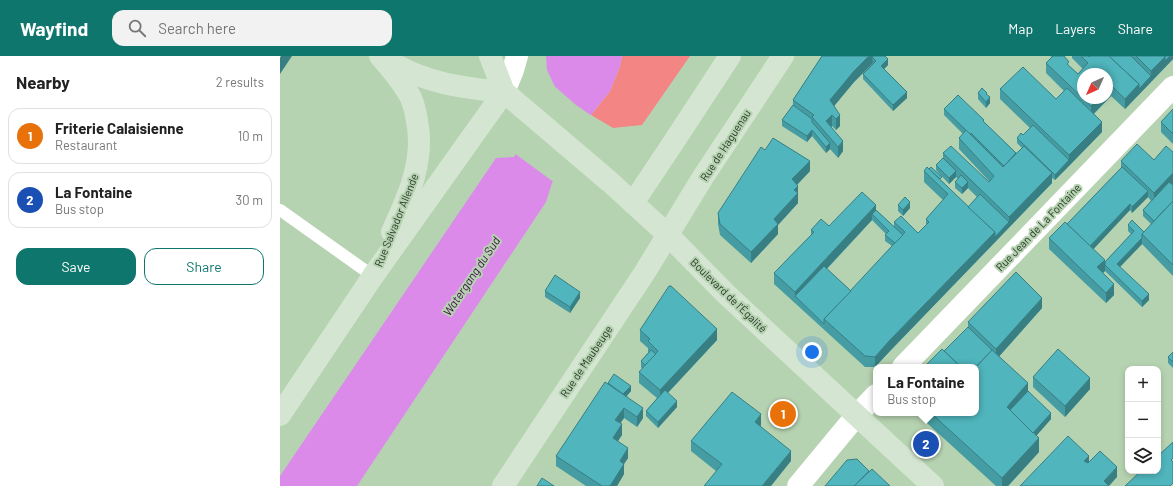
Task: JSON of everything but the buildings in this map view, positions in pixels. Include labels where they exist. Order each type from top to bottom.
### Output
[{"type":"street","points":[[381,56],[411,72],[434,80],[461,87],[504,92]]},
{"type":"street","name":"Rue Salvador Allende","points":[[373,276],[407,200],[417,166],[419,145],[419,128],[416,111],[411,98],[401,81],[381,56]]},
{"type":"street","points":[[490,56],[504,92]]},
{"type":"street","points":[[504,92],[517,56]]},
{"type":"street","points":[[633,203],[730,56]]},
{"type":"street","name":"Rue de Haguenau","points":[[668,235],[703,177],[783,56]]},
{"type":"street","name":"Rue Jean de La Fontaine","points":[[906,364],[1173,87]]},
{"type":"street","name":"Rue Salvador Allende","points":[[280,415],[373,276],[504,92]]},
{"type":"street","name":"Boulevard de l'Égalité","points":[[504,92],[610,182],[668,235],[726,294],[933,486]]},
{"type":"street","name":"Rue de Maubeuge","points":[[503,486],[632,292],[668,235]]},
{"type":"street","points":[[798,486],[856,416],[873,398]]},
{"type":"lane","points":[[280,210],[373,276]]},
{"type":"shaded area","points":[[622,56],[690,56],[642,125],[613,128],[591,115],[610,91],[620,66]]},
{"type":"water","name":"Watergang du Sud","points":[[546,56],[622,56],[620,66],[610,91],[591,115],[552,183],[546,202],[357,486],[280,486],[280,476],[496,158],[514,157],[529,129],[556,89],[547,70]]},
{"type":"pier","points":[[552,84],[576,105],[592,116],[555,183],[514,153],[554,88]]},
{"type":"place","name":"Friterie Calaisienne","points":[[783,414]]},
{"type":"place","name":"La Fontaine","points":[[926,444]]}]
